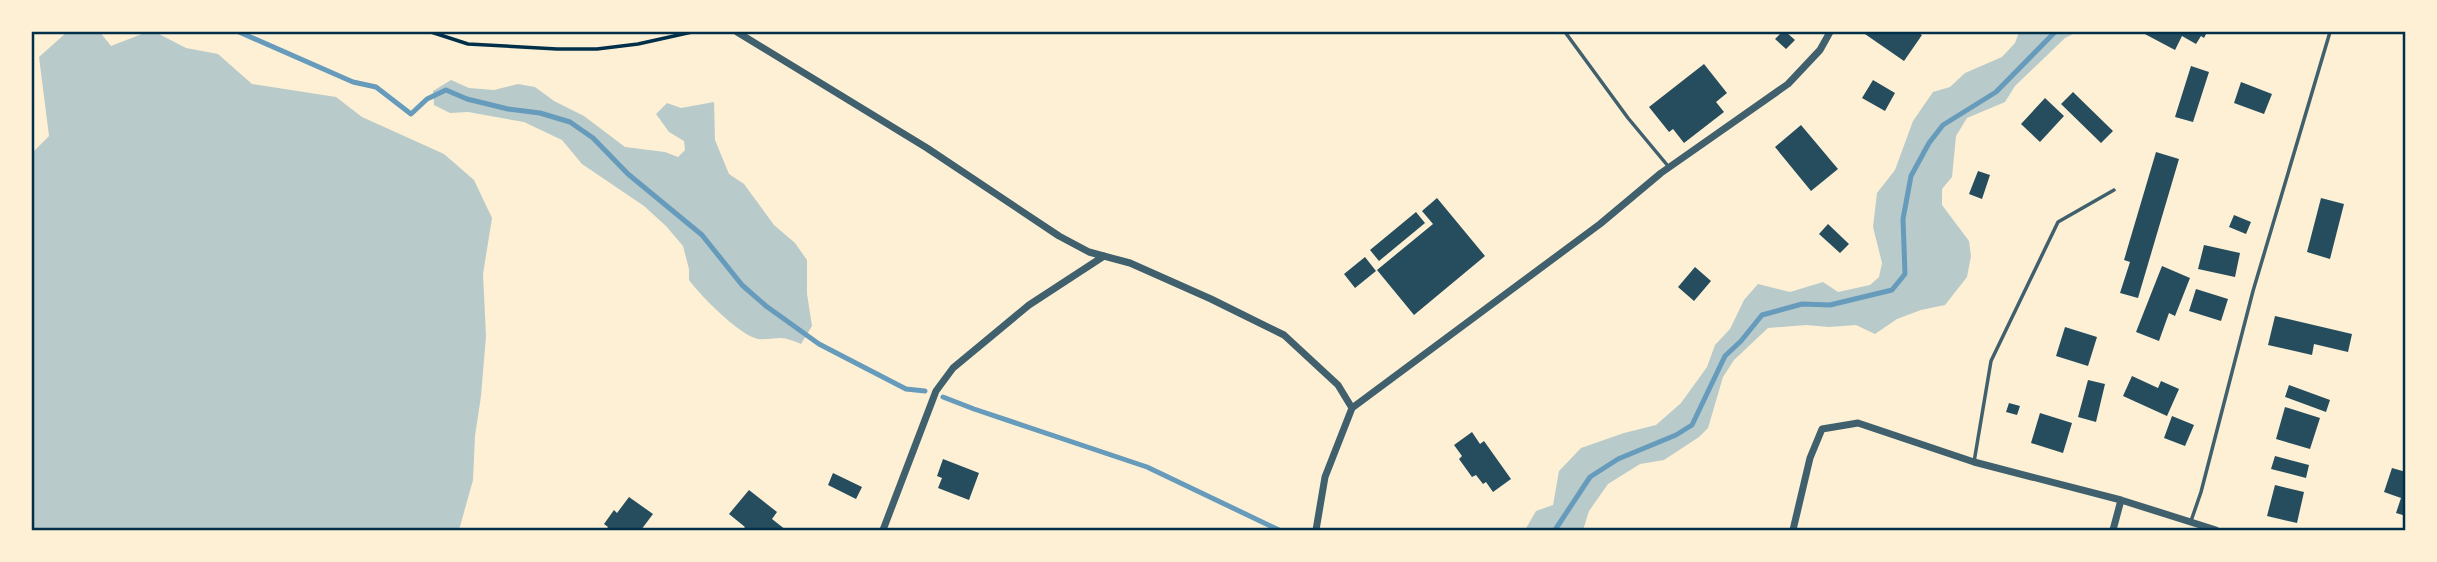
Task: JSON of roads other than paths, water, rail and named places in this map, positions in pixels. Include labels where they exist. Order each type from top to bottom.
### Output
[{"type":"street","points":[[737,32],[927,148],[1059,236],[1089,252],[1130,263],[1284,335],[1338,384],[1352,408]]},
{"type":"street","points":[[1316,530],[1325,477],[1352,408],[1600,224],[1669,167],[1787,84],[1820,50],[1830,32]]},
{"type":"street","points":[[883,530],[936,391],[953,368],[1029,305],[1104,256]]},
{"type":"street","points":[[1793,530],[1810,458],[1822,429],[1858,423],[1974,462],[2121,500],[2216,530]]},
{"type":"street","points":[[2113,530],[2121,500]]},
{"type":"lane","points":[[1565,32],[1628,118],[1669,167]]},
{"type":"lane","points":[[2190,523],[2201,492],[2253,291],[2330,32]]},
{"type":"lane","points":[[1974,462],[1991,361],[2058,222],[2114,190]]},
{"type":"waterway","points":[[239,32],[353,82],[376,87],[411,114],[427,99],[446,90],[467,99],[540,113],[570,122],[593,138],[628,174],[702,235],[742,285],[766,306],[819,344],[906,389],[925,391]]},
{"type":"waterway","points":[[1555,530],[1590,477],[1618,459],[1676,435],[1692,425],[1725,356],[1762,315],[1802,304],[1830,305],[1892,290],[1905,274],[1903,219],[1911,176],[1929,143],[1943,125],[1996,92],[2055,32]]},
{"type":"waterway","points":[[943,397],[1147,467],[1279,530]]}]
